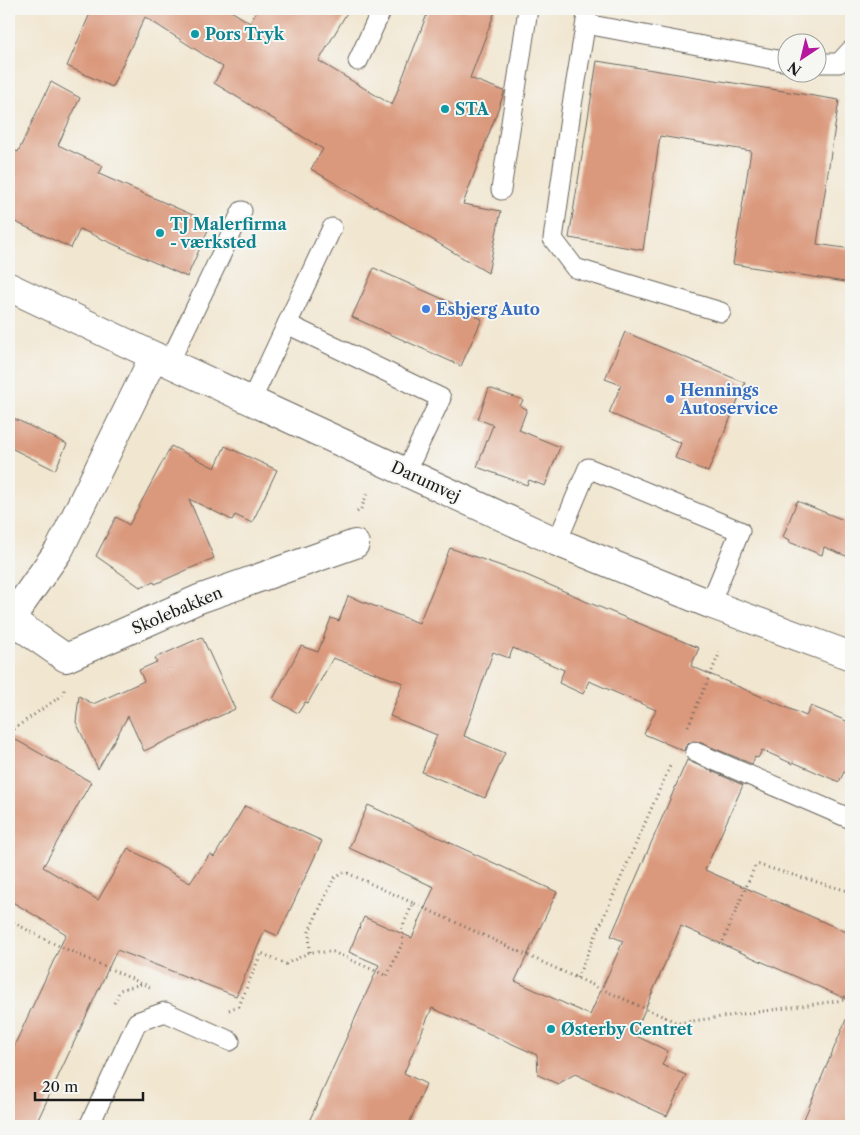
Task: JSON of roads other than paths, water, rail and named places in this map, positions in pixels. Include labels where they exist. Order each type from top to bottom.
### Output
[{"type":"street","name":"Darumvej","points":[[9,287],[161,360],[557,542],[710,604],[851,656]]},
{"type":"street","points":[[10,620],[59,550],[161,360]]},
{"type":"street","name":"Skolebakken","points":[[10,620],[66,658],[199,599],[355,544]]},
{"type":"lane","points":[[358,61],[382,9]]},
{"type":"lane","points":[[501,190],[528,9]]},
{"type":"lane","points":[[721,312],[575,268],[552,239],[587,16],[778,60]]},
{"type":"lane","points":[[828,63],[839,63],[851,50]]},
{"type":"lane","points":[[161,360],[242,211]]},
{"type":"lane","points":[[251,401],[332,228]]},
{"type":"lane","points":[[287,324],[442,398],[406,472]]},
{"type":"lane","points":[[557,542],[588,468],[597,471],[740,531],[710,604]]},
{"type":"lane","points":[[695,752],[851,819]]},
{"type":"lane","points":[[89,1126],[137,1022],[165,1012],[230,1041]]},
{"type":"place","name":"Pors Tryk","points":[[195,34]]},
{"type":"place","name":"STA","points":[[445,109]]},
{"type":"place","name":"TJ Malerfirma - værksted","points":[[160,233]]},
{"type":"place","name":"Esbjerg Auto","points":[[426,309]]},
{"type":"place","name":"Hennings Autoservice","points":[[670,399]]},
{"type":"place","name":"Østerby Centret","points":[[551,1029]]}]
